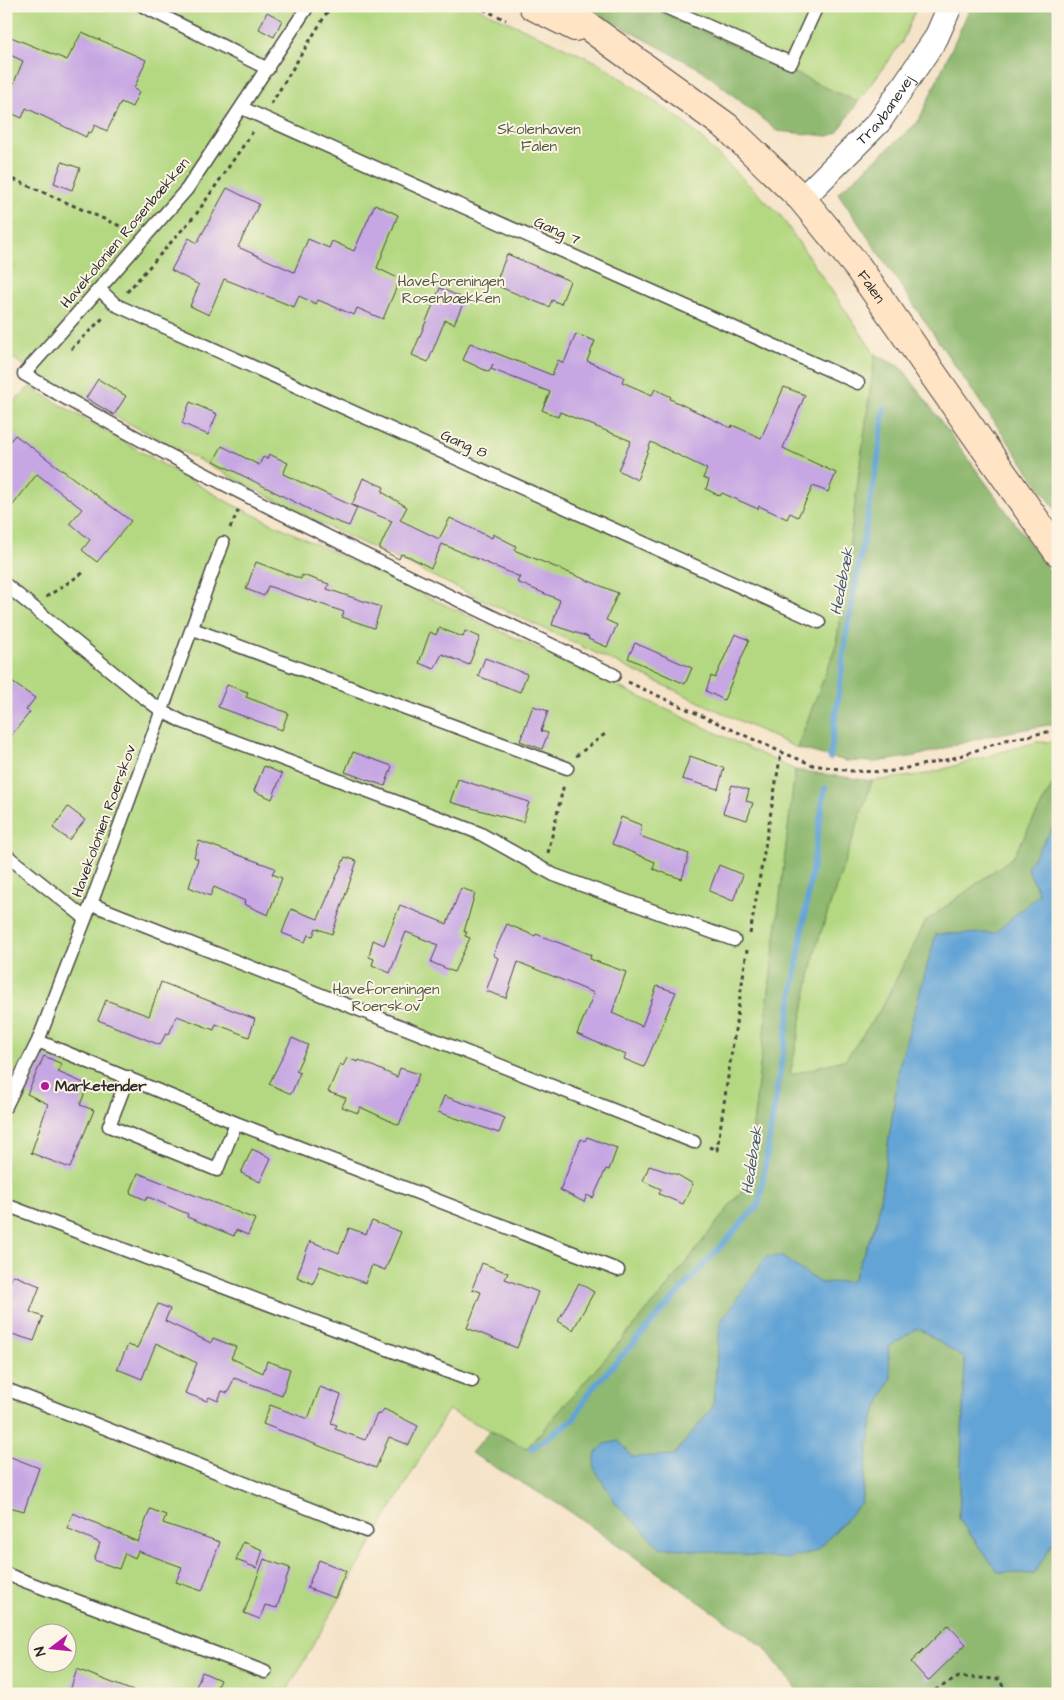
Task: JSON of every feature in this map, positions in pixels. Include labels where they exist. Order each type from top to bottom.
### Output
[{"type":"street","name":"Falen","points":[[533,6],[641,64]]},
{"type":"street","name":"Falen","points":[[560,6],[727,127],[802,200],[857,266],[1058,552]]},
{"type":"street","name":"Travbanevej","points":[[802,200],[879,122],[936,38],[950,6]]},
{"type":"lane","points":[[142,6],[268,69]]},
{"type":"lane","name":"Havekolonien Rosenbækken","points":[[244,496],[112,426],[24,374],[146,238],[187,189],[308,6]]},
{"type":"lane","points":[[663,6],[791,63],[818,6]]},
{"type":"lane","name":"Gang 7","points":[[242,108],[858,383]]},
{"type":"lane","name":"Gang 8","points":[[100,290],[116,305],[819,622]]},
{"type":"lane","points":[[244,496],[614,675]]},
{"type":"lane","name":"Havekolonien Roerskov","points":[[6,1106],[38,1042],[91,904],[223,543]]},
{"type":"lane","points":[[6,585],[162,711],[192,726],[479,833],[554,875],[734,940]]},
{"type":"lane","points":[[192,629],[567,768]]},
{"type":"lane","points":[[6,855],[85,918]]},
{"type":"lane","points":[[91,904],[694,1142]]},
{"type":"lane","points":[[38,1042],[128,1077],[236,1123],[618,1270]]},
{"type":"lane","points":[[128,1077],[109,1126],[217,1170],[236,1123]]},
{"type":"lane","points":[[6,1205],[472,1381]]},
{"type":"lane","points":[[6,1389],[366,1531]]},
{"type":"lane","points":[[6,1574],[265,1672]]},
{"type":"path","points":[[476,6],[506,20]]},
{"type":"path","points":[[6,176],[146,238]]},
{"type":"path","points":[[223,543],[244,496]]},
{"type":"path","points":[[33,606],[82,572]]},
{"type":"path","points":[[614,675],[814,765],[852,771],[887,772],[950,759],[1006,740],[1058,730]]},
{"type":"path","points":[[541,868],[551,848],[567,768],[587,746],[605,734]]},
{"type":"path","points":[[750,936],[782,752]]},
{"type":"path","points":[[694,1142],[717,1150],[748,945]]},
{"type":"path","points":[[928,1694],[959,1677],[999,1679],[1008,1694]]},
{"type":"green space","name":"Haveforeningen Rosenbækken","points":[[6,6],[473,6],[599,63],[683,121],[780,215],[875,354],[836,646],[797,748],[320,523],[59,387],[6,354]]},
{"type":"green space","points":[[583,6],[647,6],[858,102],[837,133],[828,136],[777,131],[702,70]]},
{"type":"green space","points":[[647,6],[917,6],[902,42],[858,102]]},
{"type":"green space","points":[[971,6],[1058,6],[1058,513],[953,363],[838,193],[918,122]]},
{"type":"green space","points":[[875,354],[902,368],[1058,582],[1058,723],[988,736],[916,756],[875,762],[846,761],[797,748],[836,646]]},
{"type":"green space","name":"Haveforeningen Roerskov","points":[[30,387],[231,504],[795,770],[746,1185],[664,1291],[527,1448],[448,1410],[285,1694],[6,1694],[6,408]]},
{"type":"green space","points":[[1036,742],[1058,742],[1058,775],[1013,857],[926,921],[882,1007],[846,1059],[790,1075],[816,947],[872,781],[927,774]]},
{"type":"green space","points":[[795,770],[872,781],[816,947],[790,1075],[846,1059],[882,1007],[926,921],[1013,857],[1058,775],[1058,820],[1028,867],[1040,893],[995,933],[900,1063],[877,1221],[852,1282],[820,1283],[781,1256],[720,1323],[713,1407],[674,1455],[632,1457],[619,1441],[605,1444],[596,1453],[861,1503],[872,1420],[890,1378],[888,1347],[918,1328],[965,1359],[959,1519],[998,1572],[1034,1574],[1058,1535],[1058,1689],[1053,1686],[1044,1694],[800,1694],[764,1647],[565,1508],[471,1453],[490,1431],[527,1448],[664,1291],[746,1185]]},
{"type":"water","points":[[1058,820],[1058,1535],[1034,1574],[998,1572],[959,1519],[965,1359],[918,1328],[888,1347],[891,1378],[872,1421],[861,1503],[817,1551],[788,1559],[660,1547],[617,1505],[594,1468],[596,1453],[605,1444],[619,1441],[632,1457],[674,1455],[713,1407],[720,1323],[766,1257],[781,1256],[820,1283],[852,1281],[877,1221],[900,1063],[936,934],[995,933],[1039,894],[1027,867]]},
{"type":"building","points":[[267,12],[282,20],[274,37],[259,29]]},
{"type":"building","points":[[82,32],[146,60],[134,89],[139,92],[132,107],[121,102],[107,131],[95,125],[91,133],[88,132],[86,137],[26,108],[22,118],[6,111],[6,102],[23,61],[6,53],[6,35],[67,60]]},
{"type":"building","points":[[62,162],[80,168],[72,190],[54,183]]},
{"type":"building","points":[[227,188],[259,204],[238,247],[294,272],[308,239],[329,248],[332,241],[354,251],[375,204],[398,215],[377,268],[400,279],[383,319],[357,308],[354,315],[318,300],[316,304],[299,296],[294,307],[224,279],[209,315],[190,306],[199,285],[171,270],[189,238],[197,243]]},
{"type":"building","points":[[507,254],[570,281],[561,304],[552,300],[549,307],[495,285]]},
{"type":"building","points":[[440,288],[465,299],[454,324],[445,320],[428,362],[412,355]]},
{"type":"building","points":[[576,334],[595,341],[587,361],[624,377],[622,382],[652,395],[655,389],[671,397],[670,399],[731,428],[732,425],[761,438],[784,387],[805,395],[783,448],[836,473],[828,492],[813,486],[798,517],[790,513],[787,519],[759,506],[758,509],[722,493],[720,496],[706,489],[709,480],[703,478],[707,469],[651,442],[637,480],[618,470],[631,441],[560,412],[558,417],[542,410],[550,392],[491,369],[493,364],[489,372],[463,360],[470,343],[552,375],[558,360],[564,363]]},
{"type":"building","points":[[98,379],[126,396],[114,415],[86,398]]},
{"type":"building","points":[[190,402],[217,414],[208,435],[182,423]]},
{"type":"building","points":[[15,435],[131,521],[97,562],[82,550],[90,540],[70,523],[82,509],[37,474],[6,514],[6,446]]},
{"type":"building","points":[[222,446],[259,465],[263,457],[267,459],[269,454],[288,463],[283,474],[357,508],[349,526],[324,517],[214,461]]},
{"type":"building","points":[[363,478],[384,487],[382,492],[407,507],[400,520],[439,539],[450,518],[492,538],[493,534],[516,546],[514,550],[618,593],[606,620],[617,625],[607,647],[588,639],[589,637],[552,625],[560,600],[517,582],[520,577],[442,544],[431,568],[410,557],[401,554],[399,559],[379,549],[392,521],[352,505]]},
{"type":"building","points":[[256,562],[301,579],[302,575],[329,584],[327,589],[381,607],[374,628],[342,617],[344,612],[268,586],[264,596],[246,589]]},
{"type":"building","points":[[439,628],[463,637],[465,631],[480,637],[469,665],[442,654],[434,669],[419,663],[430,632],[436,635]]},
{"type":"building","points":[[735,634],[749,640],[724,700],[706,691],[711,676],[715,678]]},
{"type":"building","points":[[635,643],[692,668],[685,684],[628,658]]},
{"type":"building","points":[[485,658],[527,674],[520,692],[478,676]]},
{"type":"building","points":[[6,678],[35,698],[26,710],[30,712],[6,742]]},
{"type":"building","points":[[227,685],[248,692],[246,697],[288,713],[282,730],[218,707]]},
{"type":"building","points":[[533,706],[548,711],[541,731],[548,733],[542,749],[520,741]]},
{"type":"building","points":[[353,752],[392,766],[385,786],[345,772]]},
{"type":"building","points":[[690,756],[724,768],[718,789],[682,779]]},
{"type":"building","points":[[264,766],[282,774],[272,799],[254,791]]},
{"type":"building","points":[[458,779],[529,802],[523,822],[450,802]]},
{"type":"building","points":[[732,785],[749,790],[746,801],[753,803],[747,820],[723,813]]},
{"type":"building","points":[[68,807],[85,820],[69,840],[53,828]]},
{"type":"building","points":[[621,817],[641,825],[640,836],[689,854],[682,879],[653,869],[655,862],[612,844]]},
{"type":"building","points":[[199,841],[275,868],[272,874],[282,878],[268,915],[244,904],[245,901],[214,887],[210,896],[189,887],[198,859],[194,857]]},
{"type":"building","points":[[345,857],[357,861],[332,934],[316,928],[313,936],[308,935],[305,942],[282,933],[291,909],[318,919]]},
{"type":"building","points":[[719,865],[743,875],[733,901],[709,891]]},
{"type":"building","points":[[461,888],[475,893],[464,932],[467,932],[465,936],[470,938],[454,972],[431,962],[438,945],[406,932],[390,973],[372,965],[374,959],[369,957],[373,940],[384,945],[400,905],[447,924]]},
{"type":"building","points":[[507,924],[535,936],[536,934],[591,955],[590,959],[626,972],[612,1013],[642,1026],[657,986],[676,992],[644,1067],[624,1059],[626,1055],[577,1034],[594,993],[518,962],[506,998],[486,991],[498,958],[493,955]]},
{"type":"building","points":[[161,982],[255,1019],[249,1037],[216,1024],[214,1030],[177,1016],[169,1034],[166,1033],[160,1045],[98,1020],[106,1000],[149,1016]]},
{"type":"building","points":[[292,1038],[308,1045],[296,1071],[300,1073],[291,1094],[269,1084]]},
{"type":"building","points":[[44,1056],[62,1064],[58,1072],[88,1085],[80,1105],[94,1110],[70,1168],[31,1153],[48,1104],[27,1094]]},
{"type":"building","points":[[347,1058],[358,1062],[359,1060],[397,1077],[400,1068],[419,1074],[399,1125],[360,1107],[358,1113],[342,1107],[346,1098],[328,1092],[340,1064],[343,1066]]},
{"type":"building","points":[[444,1096],[505,1118],[499,1133],[438,1112]]},
{"type":"building","points":[[587,1137],[617,1148],[609,1170],[606,1169],[593,1198],[587,1195],[584,1202],[560,1190],[581,1139],[585,1141]]},
{"type":"building","points":[[252,1149],[271,1158],[260,1182],[241,1173]]},
{"type":"building","points":[[649,1166],[678,1175],[693,1184],[683,1204],[659,1194],[661,1189],[643,1181]]},
{"type":"building","points":[[138,1173],[255,1219],[248,1235],[236,1230],[234,1236],[187,1217],[188,1214],[148,1197],[146,1200],[130,1193]]},
{"type":"building","points":[[372,1221],[401,1232],[385,1270],[372,1265],[365,1283],[320,1266],[313,1284],[297,1277],[310,1241],[339,1253],[349,1228],[366,1234]]},
{"type":"building","points":[[482,1263],[508,1273],[505,1279],[538,1292],[517,1348],[467,1328],[481,1292],[472,1289]]},
{"type":"building","points":[[13,1275],[40,1286],[30,1312],[43,1317],[34,1341],[6,1332],[6,1290]]},
{"type":"building","points":[[579,1283],[594,1292],[573,1330],[558,1321]]},
{"type":"building","points":[[158,1304],[170,1309],[165,1321],[211,1343],[213,1338],[236,1347],[231,1358],[263,1373],[267,1361],[290,1369],[282,1395],[234,1378],[228,1393],[222,1391],[218,1401],[209,1397],[207,1401],[185,1393],[197,1363],[156,1343],[142,1379],[117,1369],[128,1345],[137,1348]]},
{"type":"building","points":[[320,1387],[341,1395],[331,1423],[337,1425],[335,1429],[365,1440],[377,1414],[380,1415],[384,1409],[418,1426],[409,1445],[389,1437],[376,1468],[263,1424],[270,1405],[308,1419]]},
{"type":"building","points":[[6,1455],[39,1468],[24,1511],[6,1506]]},
{"type":"building","points":[[150,1509],[166,1515],[163,1523],[220,1542],[202,1591],[176,1582],[182,1567],[138,1551],[135,1558],[125,1553],[119,1569],[94,1560],[100,1543],[67,1528],[73,1513],[138,1542]]},
{"type":"building","points":[[243,1542],[263,1550],[257,1568],[236,1560]]},
{"type":"building","points":[[264,1559],[290,1568],[277,1608],[265,1605],[260,1619],[244,1613]]},
{"type":"building","points":[[319,1560],[346,1571],[335,1598],[307,1588]]},
{"type":"building","points":[[948,1625],[966,1644],[928,1681],[911,1662]]},
{"type":"building","points":[[78,1669],[138,1693],[137,1694],[69,1694]]},
{"type":"building","points":[[202,1672],[220,1680],[214,1694],[196,1687]]},
{"type":"waterway","name":"Hedebæk","points":[[830,758],[847,631],[878,459],[884,409]]},
{"type":"waterway","name":"Hedebæk","points":[[532,1448],[573,1420],[590,1391],[759,1204],[825,788]]},
{"type":"place","name":"Marketender","points":[[45,1086]]},
{"type":"park label","name":"Skolenhaven Falen","points":[[539,138]]}]
